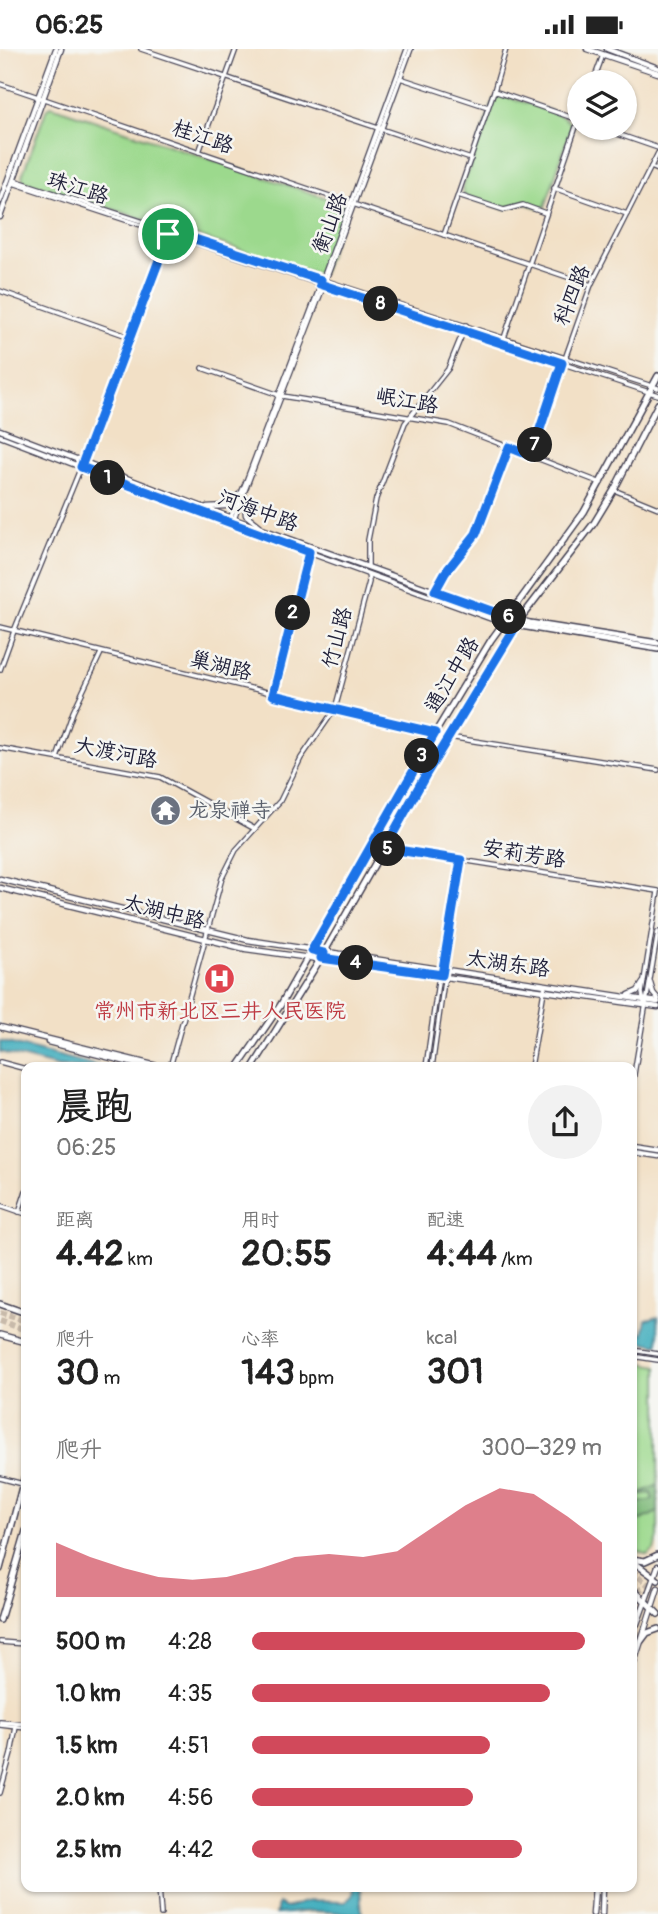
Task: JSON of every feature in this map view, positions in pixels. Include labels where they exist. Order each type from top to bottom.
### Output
[{"type":"main road","points":[[0,217],[59,49]]},
{"type":"main road","points":[[587,49],[658,73]]},
{"type":"main road","points":[[607,49],[658,68]]},
{"type":"main road","points":[[0,201],[11,181]]},
{"type":"main road","name":"通江中路","points":[[241,1062],[280,1006],[435,733],[503,623],[584,512],[658,376]]},
{"type":"main road","name":"通江中路","points":[[257,1062],[323,956],[516,624],[594,523],[658,404]]},
{"type":"main road","name":"河海中路","points":[[0,430],[82,465],[309,552],[435,591],[507,617]]},
{"type":"main road","name":"河海中路","points":[[0,436],[199,506],[231,521],[269,532],[503,623]]},
{"type":"main road","points":[[199,506],[225,506],[242,495],[246,515],[269,532]]},
{"type":"main road","points":[[507,617],[516,624],[658,649]]},
{"type":"main road","points":[[503,623],[658,643]]},
{"type":"main road","name":"太湖中路","points":[[0,879],[248,940],[312,950]]},
{"type":"main road","name":"太湖中路","points":[[0,888],[246,949],[306,958],[323,956]]},
{"type":"main road","name":"太湖东路","points":[[312,950],[323,956],[444,974],[644,1001],[658,1000]]},
{"type":"main road","points":[[622,996],[638,991],[643,983]]},
{"type":"main road","points":[[650,983],[658,1000]]},
{"type":"main road","name":"太湖东路","points":[[544,987],[622,996],[658,1007]]},
{"type":"main road","points":[[0,1029],[121,1062]]},
{"type":"main road","points":[[0,1029],[140,1062]]},
{"type":"main road","points":[[637,1147],[658,1150]]},
{"type":"main road","points":[[637,1154],[658,1156]]},
{"type":"main road","points":[[0,1304],[21,1311]]},
{"type":"main road","points":[[1,1336],[21,1342]]},
{"type":"main road","points":[[0,1569],[21,1491]]},
{"type":"main road","points":[[0,1620],[21,1548]]},
{"type":"main road","points":[[637,1560],[645,1561],[658,1555]]},
{"type":"main road","points":[[637,1564],[656,1579]]},
{"type":"main road","points":[[637,1625],[656,1579],[658,1566]]},
{"type":"main road","points":[[637,1653],[658,1588]]},
{"type":"main road","points":[[637,1593],[658,1614]]},
{"type":"main road","points":[[641,1641],[647,1633],[658,1629]]},
{"type":"main road","points":[[593,1914],[595,1892]]},
{"type":"main road","points":[[602,1914],[603,1892]]},
{"type":"street","points":[[141,49],[471,159]]},
{"type":"street","points":[[199,152],[236,49]]},
{"type":"street","name":"衡山路","points":[[379,129],[409,49]]},
{"type":"street","name":"衡山路","points":[[231,521],[323,283],[409,49]]},
{"type":"street","points":[[444,235],[489,107],[506,49]]},
{"type":"street","points":[[597,70],[603,55]]},
{"type":"street","points":[[400,78],[489,107]]},
{"type":"street","name":"桂江路","points":[[0,84],[591,285]]},
{"type":"street","points":[[494,91],[567,115]]},
{"type":"street","points":[[502,343],[571,140]]},
{"type":"street","points":[[632,140],[658,150]]},
{"type":"street","name":"科四路","points":[[531,456],[591,285],[658,150]]},
{"type":"street","points":[[650,167],[658,170]]},
{"type":"street","name":"珠江路","points":[[11,181],[323,283],[565,357],[653,389],[658,395]]},
{"type":"street","points":[[554,188],[627,214]]},
{"type":"street","points":[[458,195],[504,210],[523,205],[546,213]]},
{"type":"street","points":[[0,670],[82,465],[169,233]]},
{"type":"street","points":[[0,291],[130,337]]},
{"type":"street","name":"珠江路","points":[[465,327],[502,343],[562,363],[653,389]]},
{"type":"street","name":"竹山路","points":[[171,1062],[222,879],[236,850],[280,801],[301,758],[335,709],[369,582],[368,540],[376,499],[408,417],[449,369],[465,327]]},
{"type":"street","name":"岷江路","points":[[202,368],[280,396],[449,424],[601,483]]},
{"type":"street","points":[[435,591],[445,573],[476,534],[509,447]]},
{"type":"street","points":[[614,490],[658,508]]},
{"type":"street","points":[[273,695],[309,552]]},
{"type":"street","name":"巢湖路","points":[[0,627],[435,733]]},
{"type":"street","points":[[57,758],[73,712],[101,653]]},
{"type":"street","points":[[449,737],[658,770]]},
{"type":"street","name":"大渡河路","points":[[0,748],[160,777],[255,829]]},
{"type":"street","name":"安莉芳路","points":[[385,848],[658,891]]},
{"type":"street","points":[[433,1062],[461,860]]},
{"type":"street","points":[[644,1001],[643,983],[658,891]]},
{"type":"street","points":[[635,1062],[658,932]]},
{"type":"street","points":[[427,1062],[438,982],[444,974]]},
{"type":"street","points":[[532,1062],[544,987]]},
{"type":"street","points":[[0,1062],[21,1068]]},
{"type":"street","points":[[0,1205],[19,1212],[21,1206]]},
{"type":"street","points":[[637,1354],[658,1357]]},
{"type":"street","points":[[0,1478],[21,1483]]},
{"type":"street","points":[[0,1642],[21,1644]]},
{"type":"street","points":[[0,1723],[21,1725]]},
{"type":"street","points":[[0,1723],[21,1726]]},
{"type":"street","points":[[0,1793],[16,1727]]},
{"type":"street","points":[[159,1892],[161,1914]]},
{"type":"green space","points":[[501,95],[550,111],[567,120],[567,140],[545,207],[523,203],[504,209],[464,196],[462,189],[494,98]]},
{"type":"green space","points":[[51,106],[344,204],[345,208],[323,272],[320,275],[24,181],[22,176],[47,108]]},
{"type":"green space","points":[[637,1362],[658,1366],[658,1537],[654,1550],[647,1555],[637,1550]]},
{"type":"green space","points":[[658,1485],[658,1512],[637,1520],[637,1503],[653,1500],[651,1493],[637,1495]]},
{"type":"water","points":[[0,1041],[83,1062],[39,1062],[0,1052]]},
{"type":"water","points":[[658,1317],[658,1345],[637,1341],[637,1333],[643,1334],[646,1320]]},
{"type":"water","points":[[352,1892],[360,1892],[362,1914],[314,1911],[276,1914],[278,1904],[286,1908],[308,1901],[345,1902]]},
{"type":"tunnel","points":[[0,1313],[21,1319]]},
{"type":"tunnel","points":[[0,1321],[21,1328]]},
{"type":"tunnel","points":[[637,1575],[658,1593]]},
{"type":"tunnel","points":[[637,1587],[656,1609]]},
{"type":"place","name":"龙泉禅寺","points":[[165,810]]},
{"type":"place","name":"常州市新北区三井人民医院","points":[[220,979]]},
{"type":"route","points":[[170,231],[280,266],[321,280],[320,284],[562,363],[531,456],[509,447],[476,534],[445,573],[435,591],[519,621],[425,776],[385,848],[461,860],[442,975],[321,958],[324,953],[312,950],[435,733],[273,695],[309,552],[81,467],[168,234],[170,231]]}]
